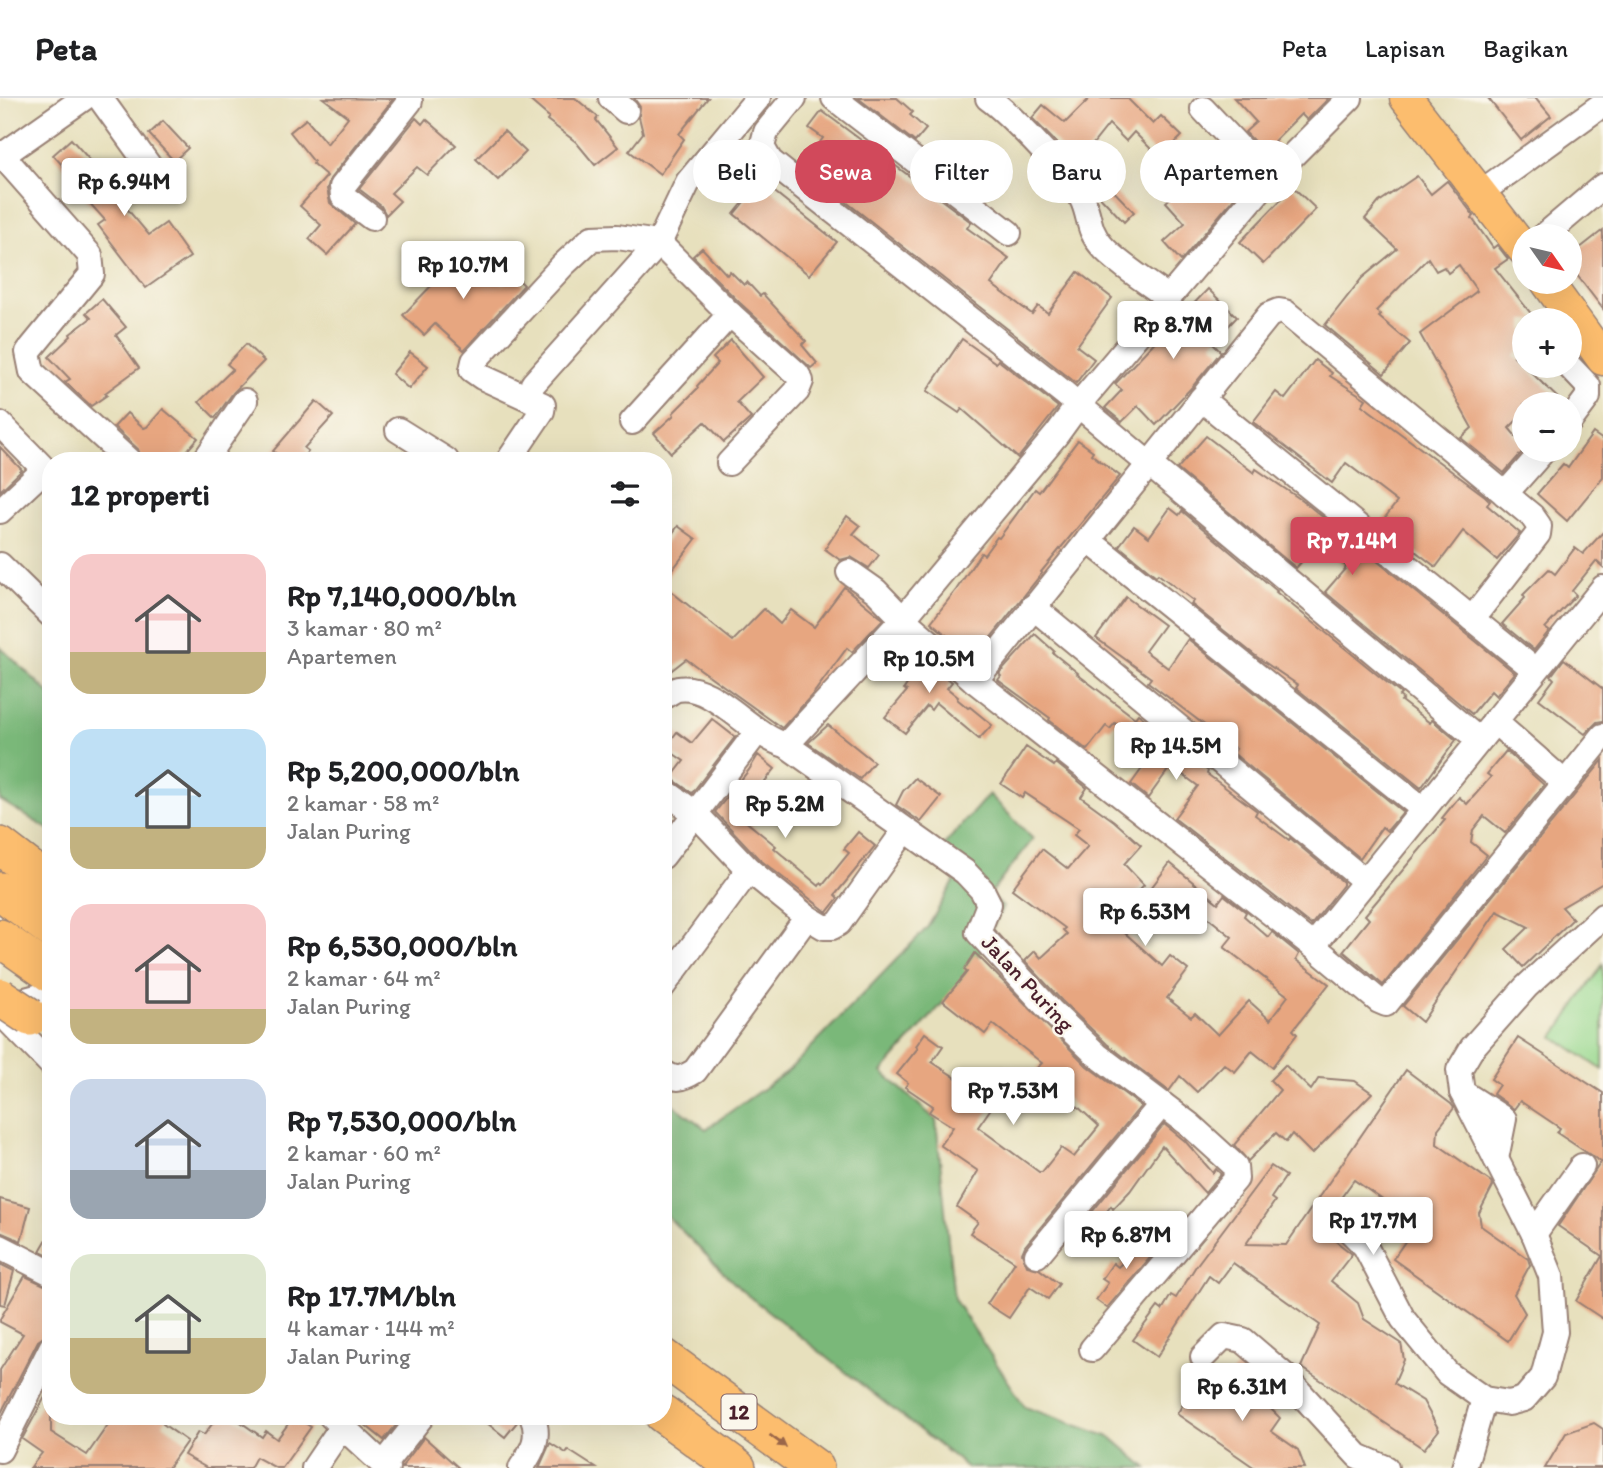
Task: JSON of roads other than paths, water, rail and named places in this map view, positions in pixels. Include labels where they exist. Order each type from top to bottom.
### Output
[{"type":"highway","points":[[0,846],[42,878]]},
{"type":"highway","points":[[0,938],[42,968]]},
{"type":"highway","points":[[0,997],[42,1013]]},
{"type":"highway","name":"12","points":[[672,1364],[815,1468]]},
{"type":"highway","name":"12","points":[[672,1421],[737,1468]]},
{"type":"main road","points":[[1406,98],[1512,234]]},
{"type":"main road","points":[[1556,294],[1603,359]]},
{"type":"street","points":[[84,98],[1,155],[90,255],[92,274],[28,352],[32,372],[119,452]]},
{"type":"street","points":[[100,98],[165,188]]},
{"type":"street","points":[[372,218],[343,196],[342,187],[410,100],[408,98]]},
{"type":"street","points":[[533,384],[659,243],[688,182],[758,98]]},
{"type":"street","points":[[794,98],[766,132],[762,147],[770,161],[1078,405],[1147,465],[1486,731],[1565,783]]},
{"type":"street","points":[[834,98],[1009,233]]},
{"type":"street","points":[[1302,146],[1350,98]]},
{"type":"street","points":[[995,101],[1069,181],[1083,201],[1090,230],[1102,247],[1169,298]]},
{"type":"street","points":[[1480,193],[1603,104]]},
{"type":"street","points":[[1202,109],[1232,140]]},
{"type":"street","points":[[1558,224],[1603,186]]},
{"type":"street","points":[[786,746],[903,620],[1057,435],[1078,405],[1249,203]]},
{"type":"street","points":[[514,452],[542,411],[543,405],[482,377],[472,370],[474,361],[563,265],[592,238],[617,237],[659,243],[730,314],[797,374],[801,381],[797,391],[729,463]]},
{"type":"street","points":[[975,681],[1269,315],[1279,311],[1285,312],[1532,516],[1539,526],[1538,534],[1472,619]]},
{"type":"street","points":[[632,422],[730,314]]},
{"type":"street","points":[[1580,378],[1588,386],[1588,397],[1582,405]]},
{"type":"street","points":[[1200,399],[1535,670]]},
{"type":"street","points":[[210,452],[245,401]]},
{"type":"street","points":[[0,424],[42,467]]},
{"type":"street","points":[[398,430],[433,452]]},
{"type":"street","points":[[1505,494],[1533,462]]},
{"type":"street","points":[[0,511],[42,478]]},
{"type":"street","points":[[1087,540],[1423,809]]},
{"type":"street","points":[[0,565],[42,606]]},
{"type":"street","points":[[849,572],[876,591],[903,620],[975,681],[1386,1004],[1603,736]]},
{"type":"street","points":[[1313,946],[1535,670],[1601,595]]},
{"type":"street","points":[[1033,607],[1365,881]]},
{"type":"street","name":"Jalan Puring","points":[[672,692],[677,689],[692,689],[712,698],[757,732],[786,746],[976,882],[989,904],[978,932],[1097,1055],[1190,1125],[1235,1166],[1236,1179],[1092,1349]]},
{"type":"street","points":[[672,844],[757,732]]},
{"type":"street","points":[[672,796],[695,813],[749,870],[807,917],[824,927],[839,923],[905,830]]},
{"type":"street","points":[[672,974],[749,870]]},
{"type":"street","points":[[1341,1222],[1365,1246],[1402,1318],[1447,1373],[1483,1399],[1509,1403],[1524,1399],[1543,1377],[1555,1332],[1552,1276],[1534,1234],[1462,1092],[1459,1070],[1472,1048],[1526,986],[1603,916]]},
{"type":"street","points":[[672,1078],[683,1079],[695,1071],[807,917]]},
{"type":"street","points":[[42,1014],[3,1006],[6,1017],[42,1055]]},
{"type":"street","points":[[1037,1255],[1162,1104]]},
{"type":"street","points":[[1534,1234],[1582,1166]]},
{"type":"street","points":[[0,1247],[42,1268]]},
{"type":"street","points":[[1203,1356],[1224,1335],[1243,1340],[1284,1375],[1358,1456],[1386,1468]]},
{"type":"street","points":[[0,1450],[42,1366]]},
{"type":"street","points":[[1464,1468],[1483,1399]]},
{"type":"street","points":[[314,1468],[335,1425]]},
{"type":"street","points":[[341,1425],[386,1466],[416,1425]]},
{"type":"street","points":[[521,1468],[535,1443],[536,1425]]}]
